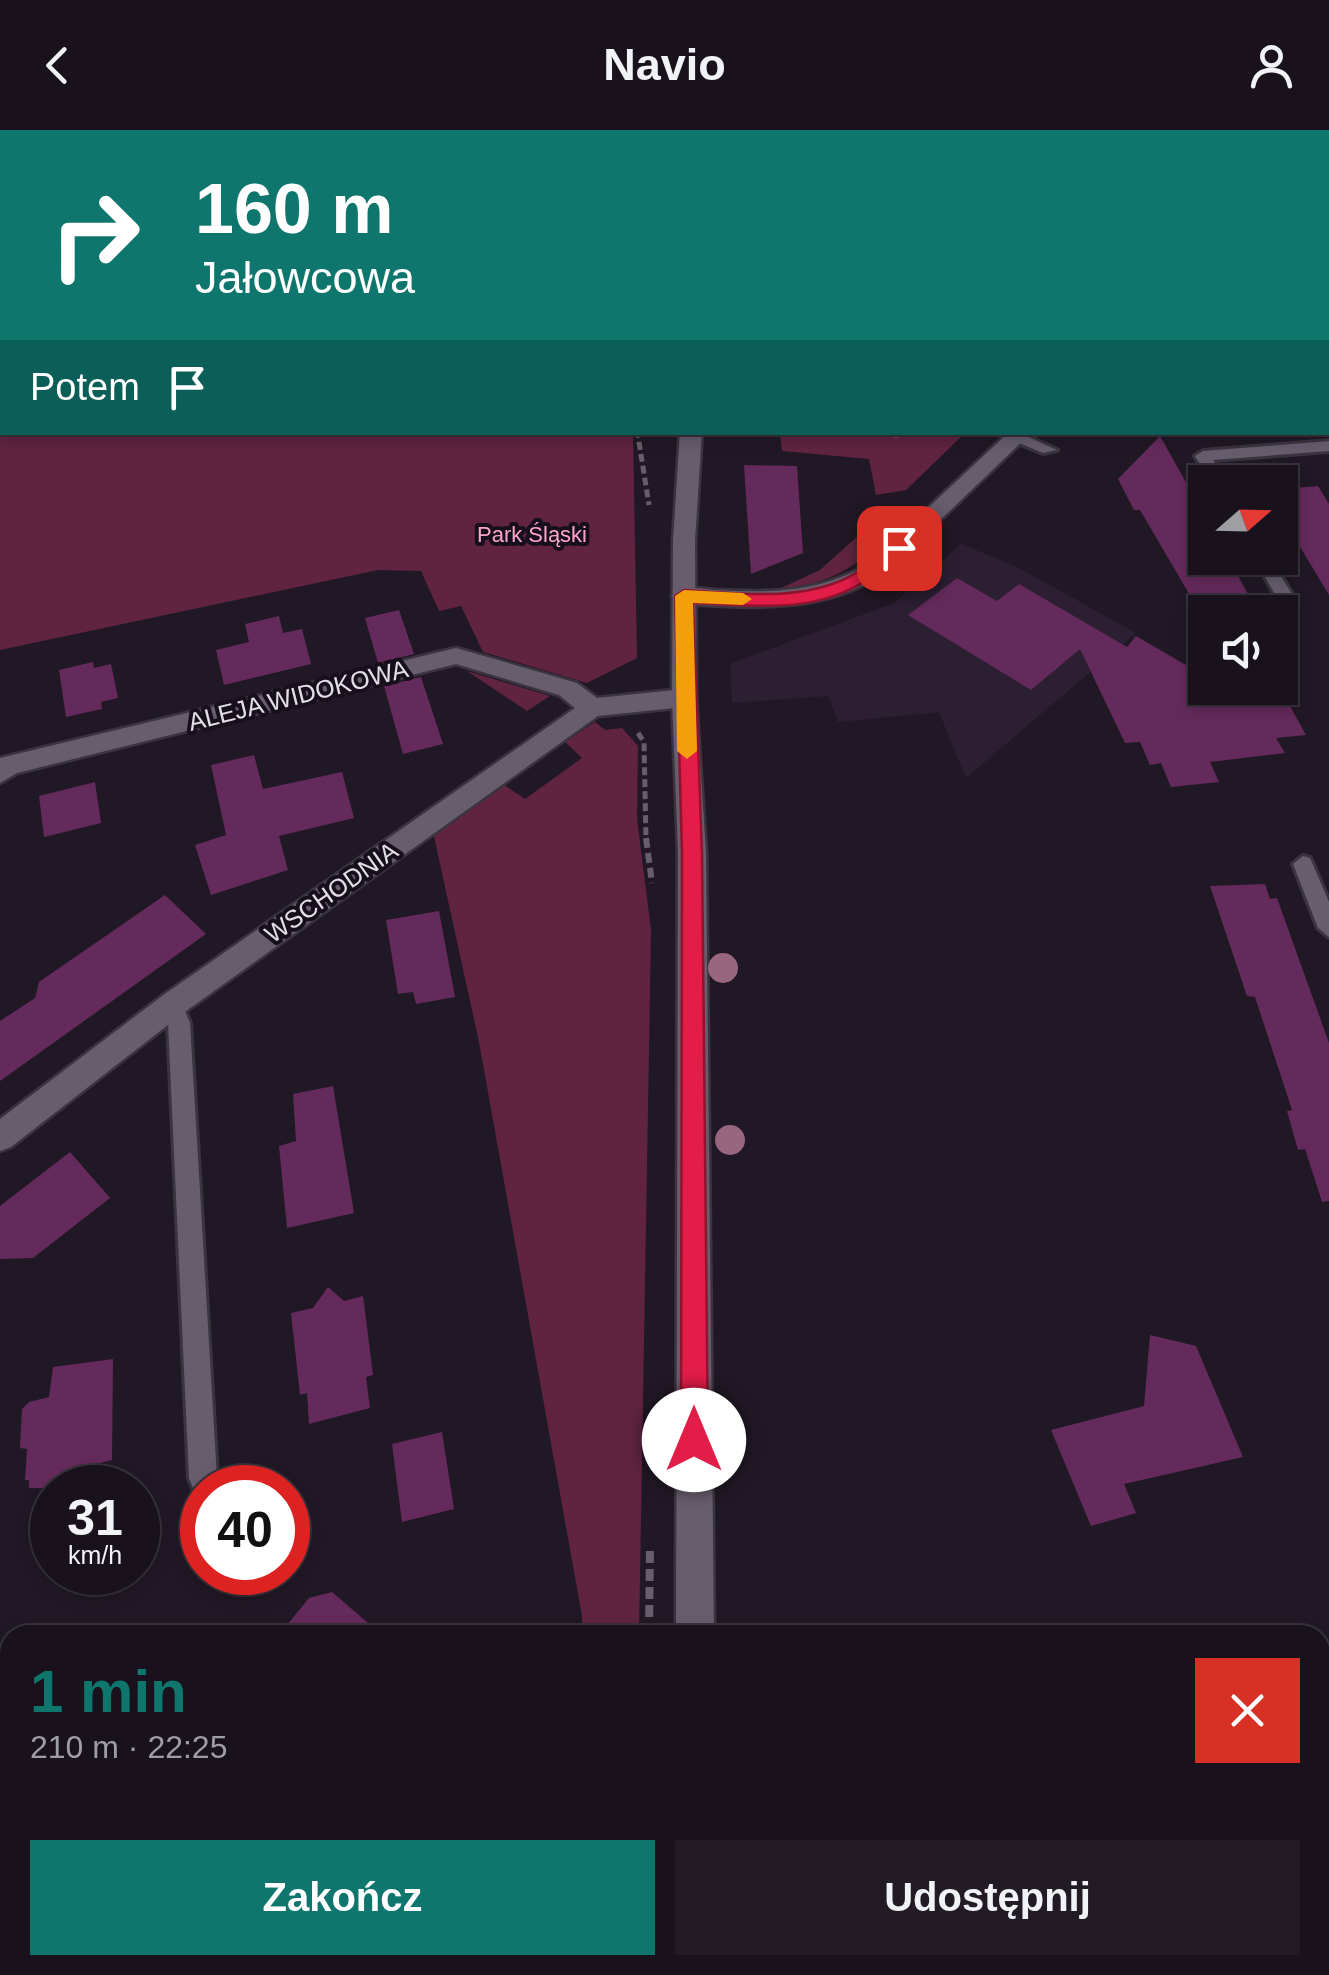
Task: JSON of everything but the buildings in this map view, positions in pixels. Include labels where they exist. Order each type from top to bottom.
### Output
[{"type":"street","points":[[691,435],[684,698],[692,872],[696,1625]]},
{"type":"street","points":[[684,596],[782,600],[826,595],[852,586],[876,570],[1012,435]]},
{"type":"street","name":"ALEJA WIDOKOWA","points":[[0,773],[10,765],[456,656],[568,689],[592,708]]},
{"type":"street","name":"WSCHODNIA","points":[[0,1137],[172,1005],[592,708],[684,698]]},
{"type":"lane","points":[[1015,435],[1049,450]]},
{"type":"lane","points":[[1208,465],[1203,456],[1329,446]]},
{"type":"lane","points":[[1272,575],[1283,594]]},
{"type":"lane","points":[[1304,864],[1329,928]]},
{"type":"lane","points":[[172,1005],[178,1023],[202,1465]]},
{"type":"path","points":[[637,435],[649,519]]},
{"type":"path","points":[[896,435],[898,440]]},
{"type":"shaded area","points":[[961,544],[1019,568],[1136,633],[966,778],[939,712],[838,722],[828,696],[732,703],[730,664],[894,603]]},
{"type":"green space","name":"Park Śląski","points":[[0,435],[633,435],[637,658],[587,683],[483,652],[461,606],[439,611],[421,571],[378,570],[0,650]]},
{"type":"green space","points":[[780,435],[963,435],[906,490],[876,495],[869,459],[782,451]]},
{"type":"green space","points":[[879,517],[892,523],[894,532],[869,554],[829,578],[781,588],[820,570]]},
{"type":"green space","points":[[467,671],[550,696],[527,711]]},
{"type":"green space","points":[[595,722],[605,730],[622,728],[638,746],[637,819],[651,930],[639,1625],[582,1625],[479,1042],[433,832],[503,784],[525,799],[582,758],[565,742]]},
{"type":"slow traffic","points":[[687,751],[684,596],[743,599]]},
{"type":"route","points":[[694,1440],[692,853],[684,698],[684,596],[814,598],[852,586],[899,548]]}]
